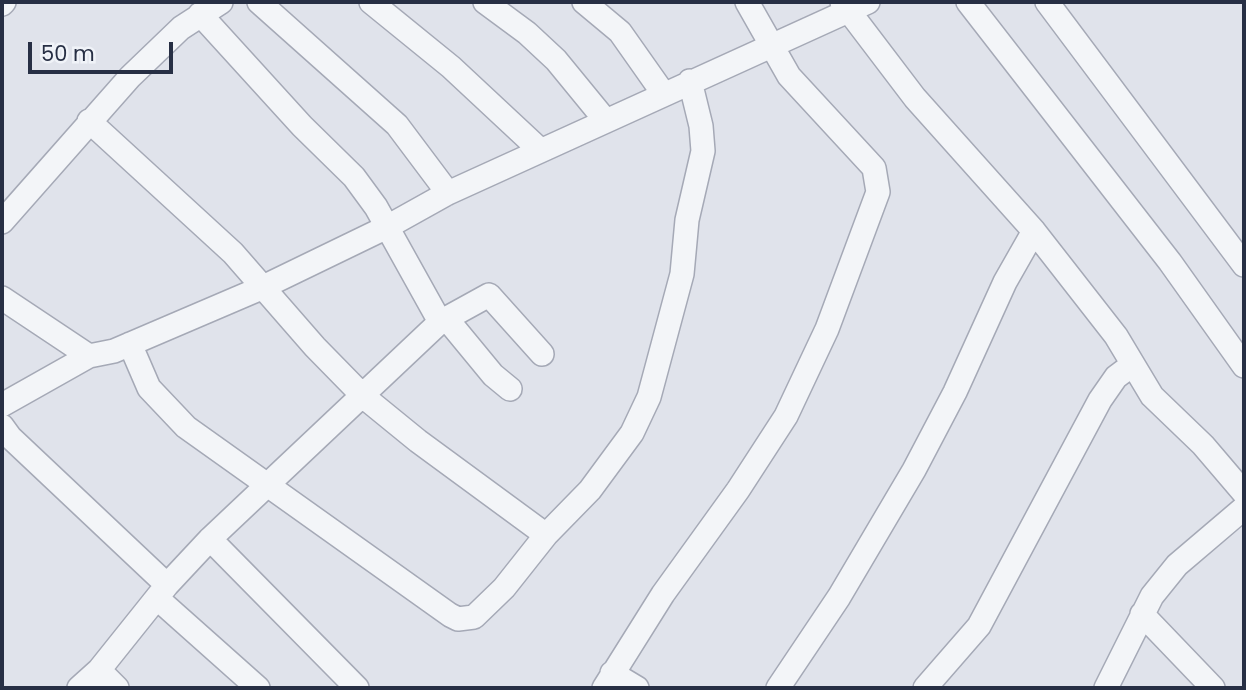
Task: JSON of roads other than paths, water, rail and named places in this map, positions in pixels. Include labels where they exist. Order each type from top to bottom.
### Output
[{"type":"street","points":[[2,222],[89,121],[160,47],[200,13],[221,2]]},
{"type":"street","points":[[259,2],[397,125],[447,193]]},
{"type":"street","points":[[371,2],[471,84],[540,150]]},
{"type":"street","points":[[485,2],[527,33],[556,60],[606,121]]},
{"type":"street","points":[[584,2],[620,32],[663,93]]},
{"type":"street","points":[[637,688],[608,681],[663,593],[755,466],[786,416],[827,329],[878,192],[874,168],[797,85],[747,2]]},
{"type":"street","points":[[968,2],[1170,262],[1244,366]]},
{"type":"street","points":[[1047,2],[1244,265]]},
{"type":"street","points":[[2,405],[89,356],[130,344],[264,286],[387,227],[447,193],[663,93],[773,46],[853,5],[915,99],[1034,230],[1115,335],[1152,396],[1203,445],[1244,493]]},
{"type":"street","points":[[200,13],[302,126],[354,177],[443,320],[493,375],[510,389]]},
{"type":"street","points":[[130,344],[149,388],[164,408],[186,427],[458,618],[481,613],[546,535],[603,473],[632,433],[649,397],[680,283],[687,220],[703,150],[701,126],[690,81]]},
{"type":"street","points":[[89,121],[127,158],[204,224],[364,397],[427,448],[546,535]]},
{"type":"street","points":[[778,688],[839,597],[914,470],[955,391],[1005,282],[1034,230]]},
{"type":"street","points":[[79,688],[99,670],[162,592],[210,539],[443,320],[489,295],[542,354]]},
{"type":"street","points":[[2,298],[89,356]]},
{"type":"street","points":[[925,688],[979,626],[1100,400],[1116,377],[1132,365]]},
{"type":"street","points":[[2,425],[9,438],[258,688]]},
{"type":"street","points":[[1106,688],[1142,614],[1177,565],[1244,509]]},
{"type":"street","points":[[210,539],[357,688]]},
{"type":"street","points":[[1142,614],[1213,688]]},
{"type":"street","points":[[99,670],[117,688]]}]
